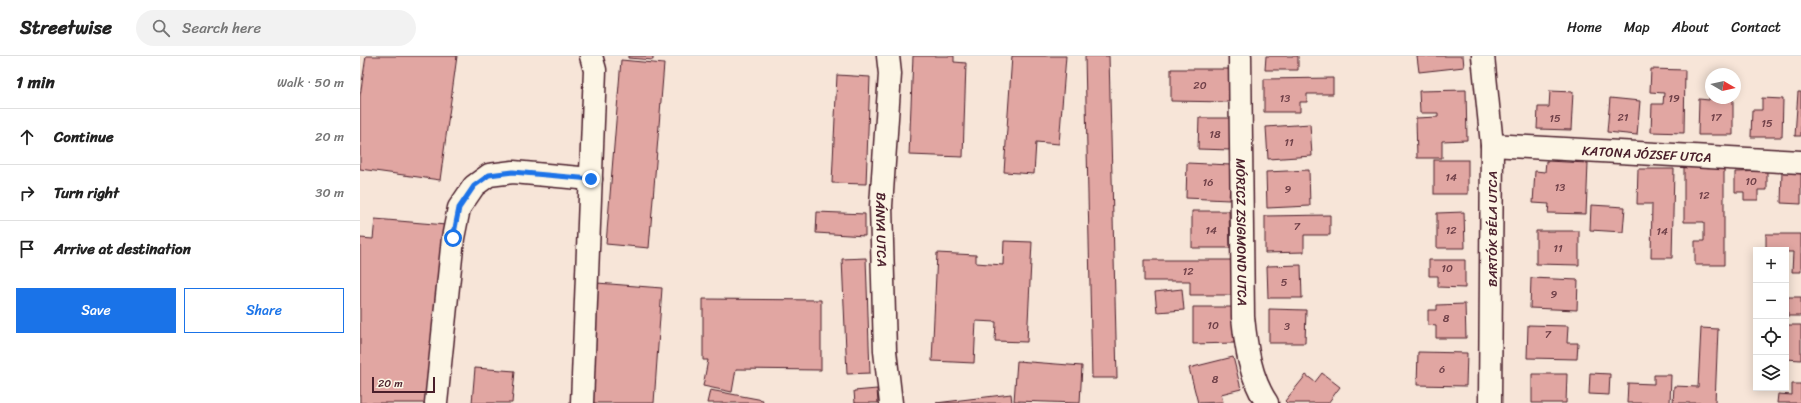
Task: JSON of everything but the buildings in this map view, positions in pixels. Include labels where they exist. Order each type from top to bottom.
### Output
[{"type":"street","points":[[582,403],[595,70],[591,56]]},
{"type":"street","name":"BÁNYA UTCA","points":[[888,56],[890,74],[881,206],[885,351],[891,403]]},
{"type":"street","name":"MÓRICZ ZSIGMOND UTCA","points":[[1240,56],[1243,317],[1245,342],[1250,363],[1266,403]]},
{"type":"street","name":"BARTÓK BÉLA UTCA","points":[[1483,56],[1492,145],[1490,403]]},
{"type":"street","name":"KATONA JÓZSEF UTCA","points":[[1492,145],[1801,162]]},
{"type":"street","points":[[436,403],[453,238],[459,208],[474,186],[489,175],[513,172],[591,179]]},
{"type":"route","points":[[453,238],[459,208],[474,186],[489,175],[513,172],[591,179]]}]
